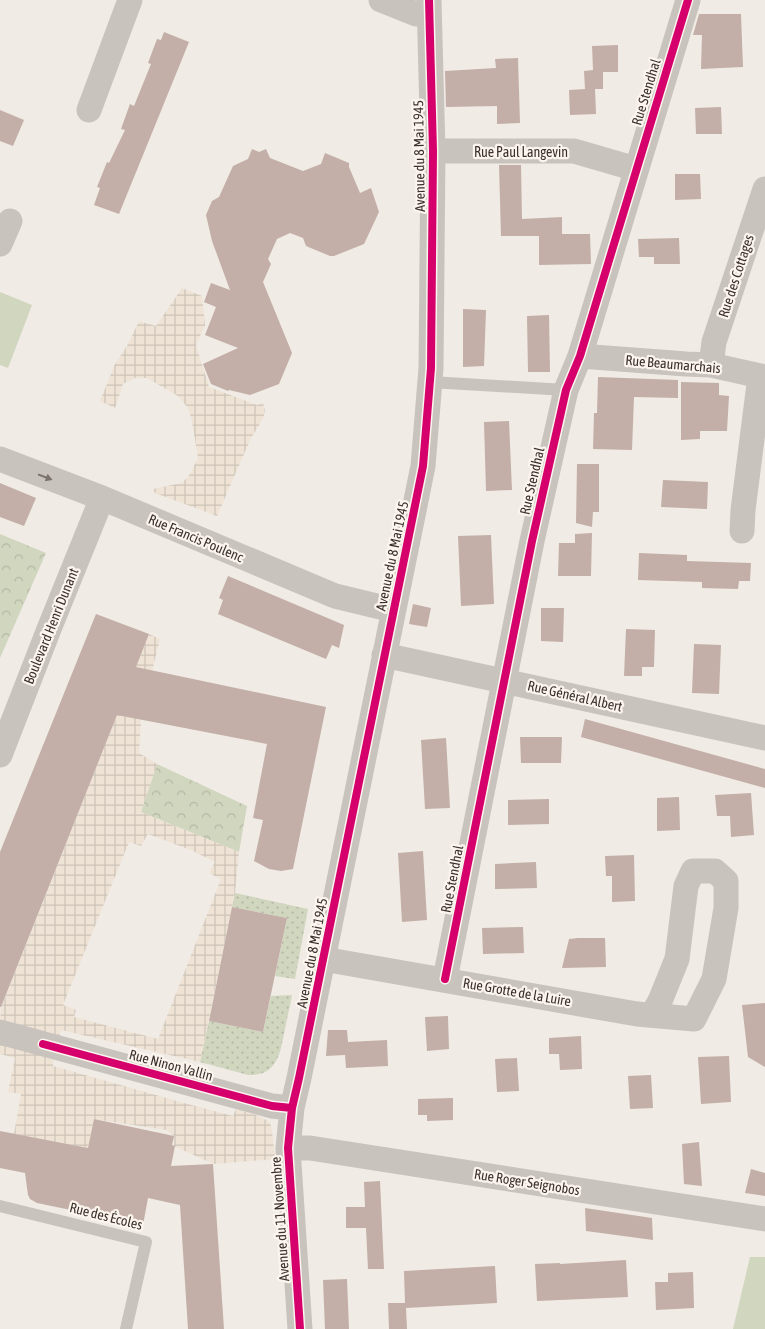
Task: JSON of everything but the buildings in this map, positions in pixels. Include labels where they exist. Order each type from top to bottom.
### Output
[{"type":"street","points":[[89,110],[130,0]]},
{"type":"street","points":[[381,0],[416,14],[429,7]]},
{"type":"street","name":"Rue Stendhal","points":[[445,980],[532,541],[566,390],[580,356],[688,0]]},
{"type":"street","name":"Avenue du 8 Mai 1945","points":[[292,1108],[423,466],[430,382],[433,151],[429,7]]},
{"type":"street","name":"Rue Paul Langevin","points":[[433,151],[574,151],[636,169]]},
{"type":"street","name":"Rue des Cottages","points":[[711,365],[714,342],[765,189]]},
{"type":"street","points":[[0,244],[10,221]]},
{"type":"street","name":"Rue Beaumarchais","points":[[580,356],[711,365],[762,376]]},
{"type":"street","points":[[742,531],[743,510],[762,376]]},
{"type":"street","name":"Rue Francis Poulenc","points":[[0,459],[102,498],[335,596],[393,610]]},
{"type":"street","name":"Boulevard Henri Dunant","points":[[0,755],[102,498]]},
{"type":"street","name":"Rue Général Albert","points":[[384,655],[765,738]]},
{"type":"street","name":"Rue Grotte de la Luire","points":[[323,959],[637,1014],[694,1019],[714,980],[726,908],[726,881],[715,871],[693,871],[686,886],[677,959],[660,1001],[652,1015]]},
{"type":"street","name":"Rue Ninon Vallin","points":[[0,1032],[272,1106],[292,1108]]},
{"type":"street","name":"Avenue du 11 Novembre","points":[[292,1108],[288,1148],[300,1329]]},
{"type":"street","name":"Rue Roger Seignobos","points":[[288,1148],[310,1148],[765,1220]]},
{"type":"lane","points":[[430,382],[566,390]]},
{"type":"lane","name":"Rue des Écoles","points":[[0,1206],[146,1242],[126,1329]]},
{"type":"green space","points":[[0,292],[32,305],[8,368],[0,365]]},
{"type":"green space","points":[[0,534],[46,553],[0,658]]},
{"type":"green space","points":[[157,764],[247,806],[239,852],[141,812]]},
{"type":"green space","points":[[235,893],[308,909],[295,979],[275,976],[287,918],[232,907]]},
{"type":"green space","points":[[292,995],[279,1054],[272,1067],[266,1072],[248,1075],[200,1062],[209,1021],[263,1032],[271,996]]},
{"type":"green space","points":[[750,1257],[765,1257],[765,1329],[733,1329]]},
{"type":"shaded area","points":[[182,288],[202,296],[205,325],[196,345],[209,387],[257,405],[263,403],[265,410],[263,419],[251,438],[217,516],[155,493],[153,489],[182,483],[190,474],[198,458],[188,408],[178,396],[147,378],[135,378],[123,384],[115,408],[100,401],[115,364],[127,346],[139,321],[156,326]]},
{"type":"shaded area","points":[[149,634],[160,639],[141,719],[139,753],[157,764],[141,812],[239,852],[235,893],[200,1062],[61,1030],[59,1038],[0,1023],[1,1008]],"holes":[[[148,834],[193,851],[215,862],[209,873],[221,879],[158,1039],[74,1017],[76,1010],[63,1005],[129,842],[141,846]]]},
{"type":"shaded area","points":[[0,1044],[54,1057],[53,1066],[184,1103],[233,1116],[236,1109],[256,1115],[270,1122],[275,1159],[213,1164],[174,1146],[174,1136],[166,1130],[94,1119],[88,1148],[14,1134],[21,1094],[8,1092],[15,1058],[0,1054]]},
{"type":"cycle path","points":[[300,1329],[288,1148],[292,1108],[423,466],[431,368],[433,151],[429,0]]},
{"type":"cycle path","points":[[445,979],[532,541],[566,390],[580,356],[688,0]]},
{"type":"cycle path","points":[[43,1044],[272,1106],[292,1108]]}]
